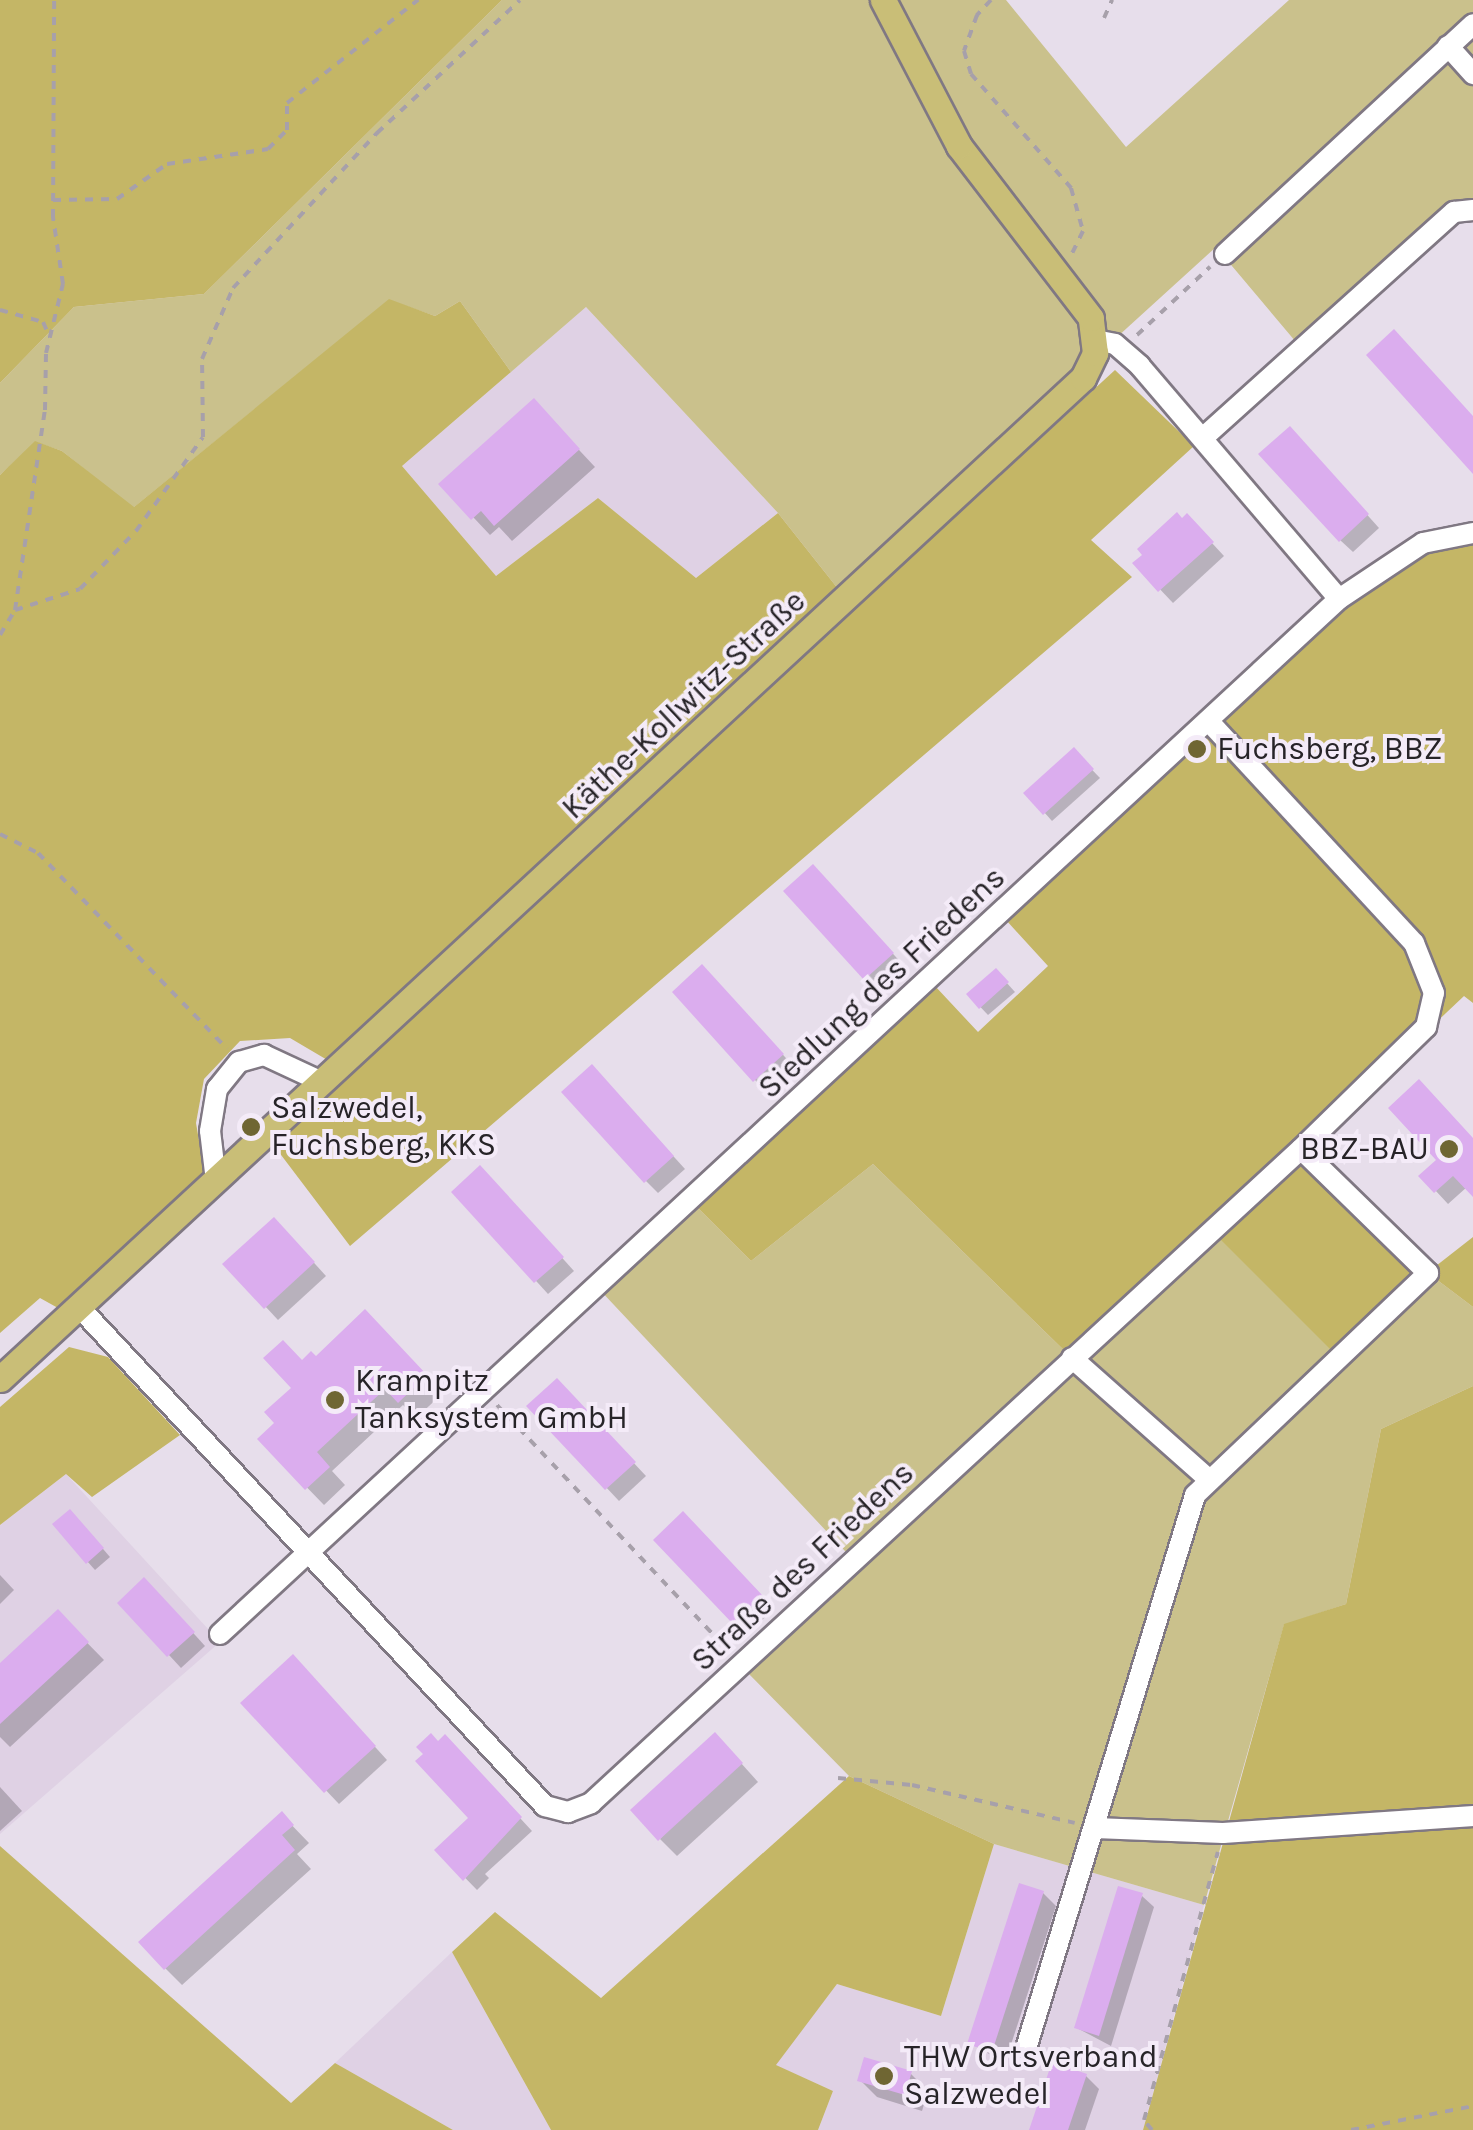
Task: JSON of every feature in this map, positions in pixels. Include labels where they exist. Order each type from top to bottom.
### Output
[{"type":"main road","points":[[883,0],[959,146],[1082,304],[1096,340]]},
{"type":"main road","name":"Käthe-Kollwitz-Straße","points":[[0,1380],[1050,412],[1084,378],[1096,340]]},
{"type":"street","points":[[1225,254],[1473,24]]},
{"type":"street","points":[[1448,46],[1473,74]]},
{"type":"street","points":[[1204,436],[1454,212],[1473,210]]},
{"type":"street","points":[[1096,340],[1122,349],[1204,436],[1211,453],[1340,599]]},
{"type":"street","name":"Siedlung des Friedens","points":[[220,1634],[1340,599],[1423,543],[1473,533]]},
{"type":"street","name":"Straße des Friedens","points":[[306,1552],[545,1806],[568,1812],[591,1802],[741,1665],[1413,1045],[1432,1011],[1434,992],[1414,943],[1209,722]]},
{"type":"street","points":[[216,1180],[210,1130],[217,1089],[239,1062],[264,1056],[322,1082]]},
{"type":"street","points":[[1027,2045],[1194,1495],[1206,1478],[1428,1273],[1302,1149]]},
{"type":"street","points":[[79,1307],[306,1552]]},
{"type":"street","points":[[1072,1358],[1206,1478]]},
{"type":"street","points":[[1094,1828],[1223,1833],[1473,1816]]},
{"type":"path","points":[[0,634],[14,610],[50,338],[63,284],[53,200],[54,0]]},
{"type":"path","points":[[53,200],[117,199],[168,164],[268,148],[287,130],[287,103],[418,0]]},
{"type":"path","points":[[14,610],[80,589],[136,531],[203,437],[202,360],[234,288],[377,133],[520,0]]},
{"type":"path","points":[[991,0],[977,14],[964,51],[970,74],[1071,188],[1084,231],[1070,258],[1054,271]]},
{"type":"path","points":[[1104,18],[1112,0]]},
{"type":"path","points":[[1122,349],[1225,254]]},
{"type":"path","points":[[0,310],[43,322],[50,338]]},
{"type":"path","points":[[0,834],[38,852],[239,1062]]},
{"type":"path","points":[[483,1390],[741,1665]]},
{"type":"path","points":[[838,1778],[912,1785],[1094,1828]]},
{"type":"path","points":[[1152,2130],[1144,2120],[1223,1833]]},
{"type":"path","points":[[1351,2130],[1473,2106]]},
{"type":"shaded area","points":[[0,0],[502,0],[204,294],[74,307],[0,383]]},
{"type":"shaded area","points":[[502,0],[1006,0],[1126,147],[1289,0],[1473,0],[1473,210],[1301,348],[1216,247],[839,590],[778,513],[586,307],[511,372],[460,301],[435,316],[389,300],[133,508],[62,451],[36,442],[0,475],[0,383],[74,307],[204,294]]},
{"type":"shaded area","points":[[389,299],[435,316],[460,301],[511,372],[402,466],[496,576],[598,498],[696,578],[778,513],[839,590],[329,1061],[290,1038],[240,1041],[204,1079],[196,1123],[205,1176],[58,1308],[40,1298],[0,1333],[0,475],[35,441],[62,451],[134,507]]},
{"type":"shaded area","points":[[586,307],[778,513],[696,578],[598,498],[496,576],[402,466]]},
{"type":"shaded area","points":[[1115,370],[1194,446],[1091,540],[1132,577],[350,1246],[272,1143]]},
{"type":"shaded area","points":[[1473,538],[1473,1003],[1464,996],[1302,1149],[1427,1273],[1473,1237],[1473,1307],[1428,1273],[1338,1357],[1212,1231],[1072,1358],[873,1164],[751,1261],[693,1203],[935,986],[978,1032],[1048,966],[1006,920],[1344,604],[1428,548]]},
{"type":"shaded area","points":[[873,1164],[1072,1358],[1212,1231],[1428,1273],[1473,1307],[1473,1386],[1381,1429],[1346,1604],[1284,1625],[1204,1905],[994,1844],[849,1776],[746,1671],[860,1567],[599,1289],[693,1203],[751,1261]]},
{"type":"shaded area","points":[[69,1347],[108,1357],[180,1435],[92,1497],[66,1474],[0,1525],[0,1407]]},
{"type":"shaded area","points":[[1473,1386],[1473,2130],[1143,2130],[1284,1624],[1346,1604],[1381,1429]]},
{"type":"shaded area","points":[[66,1474],[220,1642],[0,1834],[0,1525]]},
{"type":"shaded area","points":[[849,1776],[994,1844],[941,2016],[837,1984],[776,2065],[833,2091],[818,2130],[551,2130],[452,1952],[495,1912],[601,1998]]},
{"type":"shaded area","points":[[994,1844],[1204,1905],[1143,2130],[818,2130],[833,2091],[775,2065],[837,1984],[941,2016]]},
{"type":"shaded area","points":[[0,1846],[291,2103],[335,2063],[453,2130],[0,2130]]},
{"type":"shaded area","points":[[452,1952],[551,2130],[453,2130],[335,2063]]},
{"type":"building","points":[[1394,329],[1473,416],[1473,474],[1366,355]]},
{"type":"building","points":[[534,398],[580,449],[494,526],[481,511],[471,520],[438,484]]},
{"type":"building","points":[[1290,426],[1369,514],[1339,542],[1258,454]]},
{"type":"building","points":[[1177,512],[1182,518],[1187,513],[1214,542],[1158,592],[1132,563],[1142,555],[1137,549]]},
{"type":"building","points":[[1074,747],[1094,769],[1043,815],[1023,793]]},
{"type":"building","points":[[813,864],[894,953],[864,980],[783,891]]},
{"type":"building","points":[[702,964],[784,1054],[753,1082],[672,992]]},
{"type":"building","points":[[996,968],[1009,982],[979,1009],[966,994]]},
{"type":"building","points":[[592,1064],[674,1156],[644,1183],[561,1092]]},
{"type":"building","name":"BBZ-BAU","points":[[1419,1079],[1473,1138],[1473,1197],[1453,1176],[1434,1193],[1418,1176],[1436,1160],[1388,1108]]},
{"type":"building","points":[[480,1165],[564,1257],[534,1283],[451,1192]]},
{"type":"building","points":[[274,1217],[315,1262],[264,1309],[222,1264]]},
{"type":"building","name":"Krampitz Tanksystem GmbH","points":[[365,1309],[427,1375],[398,1403],[385,1389],[317,1452],[330,1467],[305,1490],[257,1439],[274,1423],[264,1412],[291,1388],[263,1358],[283,1340],[302,1360],[311,1351],[316,1356]]},
{"type":"building","points":[[557,1378],[636,1462],[605,1490],[526,1406]]},
{"type":"building","points":[[70,1509],[104,1548],[86,1564],[52,1524]]},
{"type":"building","points":[[683,1511],[763,1596],[733,1624],[653,1540]]},
{"type":"building","points":[[144,1577],[195,1632],[167,1657],[117,1603]]},
{"type":"building","points":[[58,1609],[89,1642],[0,1724],[0,1663]]},
{"type":"building","points":[[293,1654],[376,1746],[324,1793],[240,1703]]},
{"type":"building","points":[[715,1732],[743,1763],[658,1841],[630,1810]]},
{"type":"building","points":[[431,1733],[438,1741],[445,1734],[522,1817],[463,1881],[434,1850],[468,1818],[415,1761],[423,1754],[416,1747]]},
{"type":"building","points":[[282,1811],[294,1825],[282,1835],[295,1850],[164,1970],[138,1942]]},
{"type":"building","points":[[1019,1883],[1044,1891],[992,2052],[967,2044]]},
{"type":"building","points":[[1118,1886],[1143,1893],[1099,2036],[1074,2028]]},
{"type":"building","name":"THW Ortsverband Salzwedel","points":[[864,2057],[912,2071],[905,2095],[857,2081]]},
{"type":"building","points":[[1052,2062],[1087,2074],[1068,2130],[1029,2130]]},
{"type":"place","name":"Fuchsberg, BBZ","points":[[1197,749]]},
{"type":"place","name":"Salzwedel, Fuchsberg, KKS","points":[[251,1127]]},
{"type":"place","name":"BBZ-BAU","points":[[1449,1149]]},
{"type":"place","name":"Krampitz Tanksystem GmbH","points":[[335,1400]]},
{"type":"place","name":"THW Ortsverband Salzwedel","points":[[884,2076]]}]
